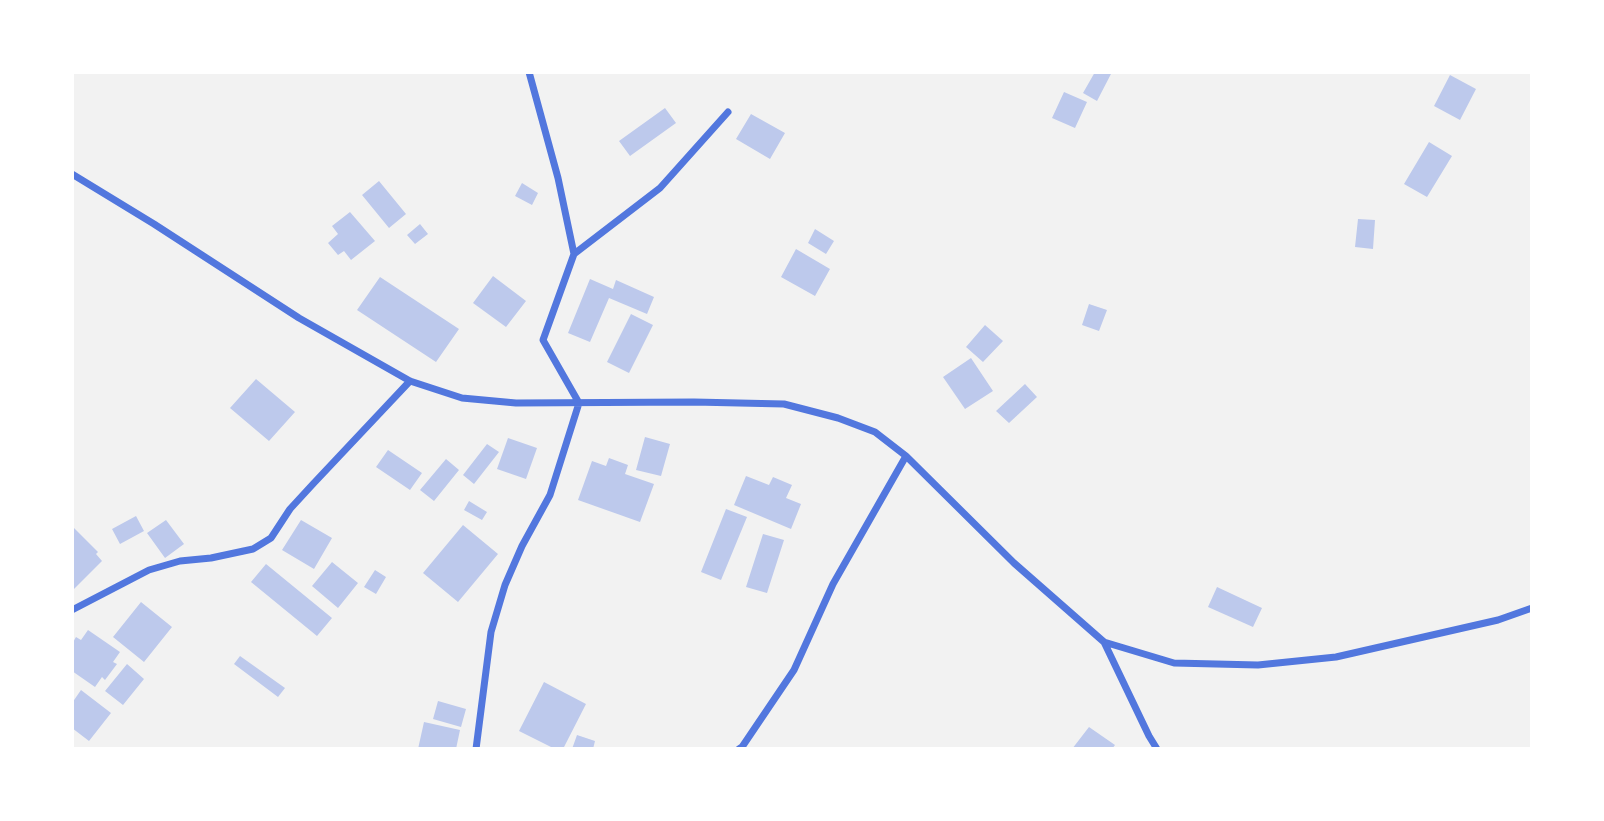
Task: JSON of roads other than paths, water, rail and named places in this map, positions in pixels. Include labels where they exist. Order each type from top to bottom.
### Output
[{"type":"street","points":[[476,749],[491,632],[505,585],[522,546],[550,495],[579,403],[543,340],[574,254],[558,178],[529,72]]},
{"type":"street","points":[[574,254],[660,188],[729,112]]},
{"type":"street","points":[[72,174],[299,318],[410,381],[462,398],[516,403],[784,404],[838,418],[875,432],[906,456],[1014,563],[1104,642],[1157,749]]},
{"type":"street","points":[[72,610],[149,570],[180,561],[253,549],[271,538],[290,509],[410,381]]},
{"type":"street","points":[[739,749],[794,670],[833,584],[906,456]]},
{"type":"street","points":[[1104,642],[1174,663],[1258,665],[1336,657],[1497,620],[1532,608]]}]
